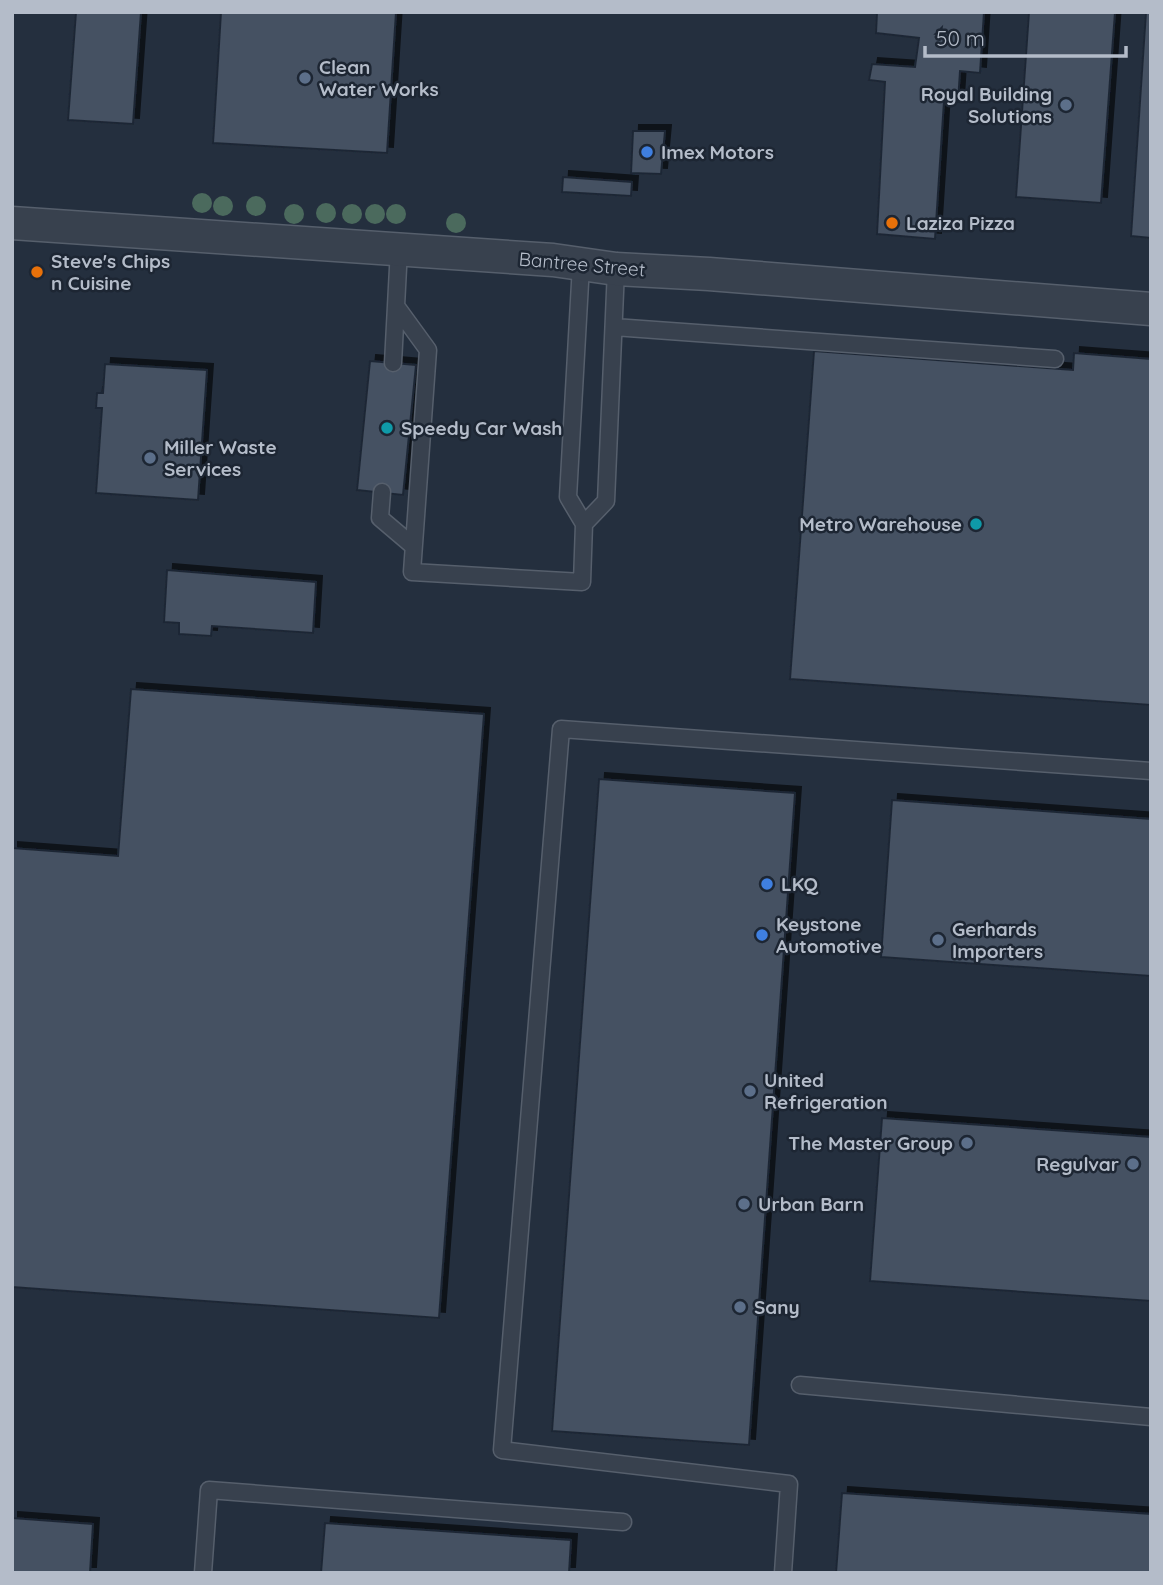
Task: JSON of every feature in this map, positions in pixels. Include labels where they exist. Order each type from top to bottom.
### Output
[{"type":"street","name":"Bantree Street","points":[[12,223],[553,260],[617,269],[1151,309]]},
{"type":"lane","points":[[393,363],[399,249]]},
{"type":"lane","points":[[396,306],[428,349],[412,572],[582,582],[584,524],[568,497],[581,265]]},
{"type":"lane","points":[[584,524],[606,501],[617,269]]},
{"type":"lane","points":[[614,327],[1055,359]]},
{"type":"lane","points":[[382,492],[380,518],[413,546]]},
{"type":"lane","points":[[783,1573],[789,1484],[502,1450],[561,729],[1151,771]]},
{"type":"lane","points":[[800,1385],[1151,1417]]},
{"type":"lane","points":[[203,1573],[209,1490],[623,1522]]},
{"type":"building","points":[[76,12],[141,12],[133,124],[68,120]]},
{"type":"building","name":"Clean Water Works","points":[[221,12],[396,12],[387,153],[213,143]]},
{"type":"building","points":[[877,12],[984,12],[980,73],[960,71],[958,102],[944,101],[935,239],[877,234],[885,82],[869,80],[872,64],[915,67],[919,38],[876,33]]},
{"type":"building","name":"Royal Building Solutions","points":[[1029,12],[1115,12],[1101,203],[1016,197]]},
{"type":"building","points":[[1146,12],[1151,12],[1151,238],[1131,236]]},
{"type":"building","name":"Imex Motors","points":[[633,131],[665,131],[661,174],[631,173]]},
{"type":"building","points":[[563,177],[632,182],[631,196],[562,192]]},
{"type":"building","name":"Metro Warehouse","points":[[814,351],[1073,370],[1074,353],[1151,359],[1151,705],[790,679]]},
{"type":"building","name":"Speedy Car Wash","points":[[370,361],[416,365],[403,495],[357,490]]},
{"type":"building","name":"Miller Waste Services","points":[[105,364],[207,370],[198,500],[96,493],[102,408],[96,408],[97,393],[103,393]]},
{"type":"building","points":[[167,570],[316,582],[313,633],[212,626],[211,636],[179,634],[179,623],[164,622]]},
{"type":"building","points":[[131,689],[484,714],[439,1318],[12,1287],[12,848],[118,856]]},
{"type":"building","points":[[599,779],[795,793],[749,1445],[552,1431]]},
{"type":"building","points":[[892,800],[1151,819],[1151,976],[881,957]]},
{"type":"building","points":[[882,1118],[1151,1137],[1151,1301],[870,1281]]},
{"type":"building","points":[[842,1493],[1151,1514],[1151,1573],[836,1573]]},
{"type":"building","points":[[12,1518],[93,1524],[90,1573],[12,1573]]},
{"type":"building","points":[[325,1523],[571,1540],[569,1573],[321,1573]]},
{"type":"place","name":"Clean Water Works","points":[[305,78]]},
{"type":"place","name":"Royal Building Solutions","points":[[1066,105]]},
{"type":"place","name":"Imex Motors","points":[[647,152]]},
{"type":"place","name":"Laziza Pizza","points":[[892,223]]},
{"type":"place","name":"Steve's Chips n Cuisine","points":[[37,272]]},
{"type":"place","name":"Speedy Car Wash","points":[[387,428]]},
{"type":"place","name":"Miller Waste Services","points":[[150,458]]},
{"type":"place","name":"Metro Warehouse","points":[[976,524]]},
{"type":"place","name":"LKQ","points":[[767,884]]},
{"type":"place","name":"Keystone Automotive","points":[[762,935]]},
{"type":"place","name":"Gerhards Importers","points":[[938,940]]},
{"type":"place","name":"United Refrigeration","points":[[750,1091]]},
{"type":"place","name":"The Master Group","points":[[967,1143]]},
{"type":"place","name":"Regulvar","points":[[1133,1164]]},
{"type":"place","name":"Urban Barn","points":[[744,1204]]},
{"type":"place","name":"Sany","points":[[740,1307]]}]
